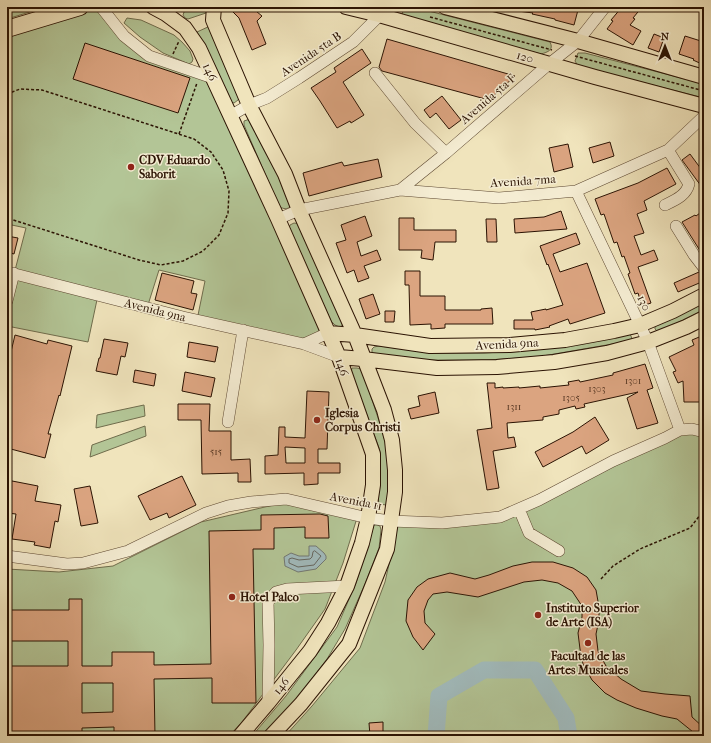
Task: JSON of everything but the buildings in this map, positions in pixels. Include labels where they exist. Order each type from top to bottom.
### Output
[{"type":"highway","points":[[7,29],[80,7]]},
{"type":"main road","name":"146","points":[[153,7],[166,14],[185,28],[199,48],[206,76],[230,116],[278,219],[328,333],[373,454],[373,485],[368,518],[362,543],[347,586],[328,623],[310,650],[240,736]]},
{"type":"main road","name":"146","points":[[214,7],[213,20],[249,105],[285,174],[299,210],[355,335],[384,410],[392,440],[395,470],[395,492],[386,549],[349,644],[301,704],[272,736]]},
{"type":"main road","name":"120","points":[[346,7],[383,11],[549,64],[704,106]]},
{"type":"main road","points":[[445,7],[578,41],[704,77]]},
{"type":"main road","name":"Avenida 9na","points":[[328,333],[355,335],[430,346],[510,345],[565,340],[614,331],[640,324],[673,311],[704,294]]},
{"type":"main road","name":"Avenida 9na","points":[[338,357],[437,368],[497,367],[554,362],[607,353],[648,342],[704,318]]},
{"type":"street","points":[[101,7],[124,36],[149,56],[206,76]]},
{"type":"street","name":"Avenida 5ta F","points":[[400,190],[578,41],[605,7]]},
{"type":"street","name":"Avenida 5ta B","points":[[230,116],[249,105],[267,98],[353,42],[383,11]]},
{"type":"street","points":[[375,73],[415,123],[446,153]]},
{"type":"street","name":"Avenida 7ma","points":[[278,219],[299,210],[400,190],[499,198],[576,191],[668,150],[704,116]]},
{"type":"street","points":[[665,206],[684,194],[688,190],[689,184],[668,150]]},
{"type":"street","name":"130","points":[[576,191],[648,342],[680,430]]},
{"type":"street","points":[[676,226],[704,268]]},
{"type":"street","points":[[7,301],[10,272]]},
{"type":"street","name":"Avenida 9na","points":[[10,272],[183,317],[304,344],[338,357]]},
{"type":"street","points":[[228,422],[243,330]]},
{"type":"street","name":"Avenida 9na","points":[[304,344],[328,333]]},
{"type":"street","name":"Avenida 11","points":[[7,556],[67,564],[83,563],[128,551],[206,513],[228,506],[251,502],[286,500],[368,518],[391,521],[442,523],[500,517],[539,500],[613,461],[680,430],[692,429],[704,432]]},
{"type":"street","points":[[519,509],[529,533],[559,551]]},
{"type":"street","points":[[268,703],[268,602],[276,592],[287,588],[347,586]]},
{"type":"path","points":[[425,15],[551,49],[562,54],[704,91]]},
{"type":"path","points":[[169,63],[185,28]]},
{"type":"path","points":[[179,134],[206,76]]},
{"type":"path","points":[[7,94],[20,89],[42,90],[194,139],[211,152],[223,170],[229,191],[228,213],[219,234],[203,251],[183,261],[161,264],[139,260],[7,218]]},
{"type":"path","points":[[600,579],[613,566],[640,549],[690,528],[704,510]]},
{"type":"green space","points":[[7,7],[46,7],[7,19]]},
{"type":"green space","name":"CDV Eduardo Saborit","points":[[80,7],[101,7],[149,56],[213,78],[328,333],[304,344],[197,320],[205,281],[159,270],[147,308],[98,295],[88,342],[7,326],[7,301],[26,228],[7,224],[7,29]]},
{"type":"green space","points":[[197,7],[207,7],[206,13],[188,19],[185,18],[183,15],[184,12]]},
{"type":"green space","points":[[405,7],[413,7],[550,42],[551,49],[541,54],[403,18],[402,12]]},
{"type":"green space","points":[[127,18],[141,20],[174,35],[190,51],[193,59],[192,62],[189,64],[163,53],[140,37],[124,23]]},
{"type":"green space","points":[[210,26],[240,97],[234,103],[231,102],[197,32]]},
{"type":"green space","points":[[578,53],[585,53],[704,84],[704,98],[578,66],[575,61]]},
{"type":"green space","points":[[250,119],[256,120],[290,206],[289,208],[282,208],[279,206],[244,125],[244,121]]},
{"type":"green space","points":[[294,223],[300,224],[343,321],[342,326],[339,327],[331,321],[289,229],[290,225]]},
{"type":"green space","points":[[704,302],[704,310],[658,332],[655,329],[655,326]]},
{"type":"green space","points":[[629,333],[632,339],[624,342],[537,357],[487,360],[428,360],[376,355],[372,353],[372,349],[374,347],[379,346],[437,353],[484,353],[535,350]]},
{"type":"green space","points":[[352,368],[361,369],[363,372],[388,451],[389,501],[386,505],[379,504],[379,448],[351,372]]},
{"type":"green space","points":[[144,405],[145,416],[96,428],[97,415]]},
{"type":"green space","points":[[145,426],[146,436],[90,457],[92,445]]},
{"type":"green space","name":"Instituto Superior de Arte (ISA)","points":[[680,430],[704,432],[704,736],[285,736],[360,648],[385,582],[398,524],[500,517]]},
{"type":"green space","points":[[282,503],[357,518],[343,563],[325,609],[242,722],[229,736],[7,736],[7,569],[59,572],[113,566],[201,522]]},
{"type":"green space","points":[[374,525],[380,526],[381,530],[379,548],[345,629],[327,659],[295,701],[263,736],[252,736],[286,696],[337,627],[356,583]]},
{"type":"water","points":[[309,546],[316,546],[326,556],[326,559],[316,569],[298,572],[285,566],[284,557],[291,553],[299,556],[309,556]]},
{"type":"waterway","points":[[436,736],[439,696],[484,670],[535,670],[566,718],[569,736]]},
{"type":"place","name":"CDV Eduardo Saborit","points":[[131,167]]},
{"type":"place","name":"Iglesia Corpus Christi","points":[[317,420]]},
{"type":"place","name":"Hotel Palco","points":[[232,597]]},
{"type":"place","name":"Instituto Superior de Arte (ISA)","points":[[538,615]]},
{"type":"place","name":"Facultad de las Artes Musicales","points":[[588,643]]}]
